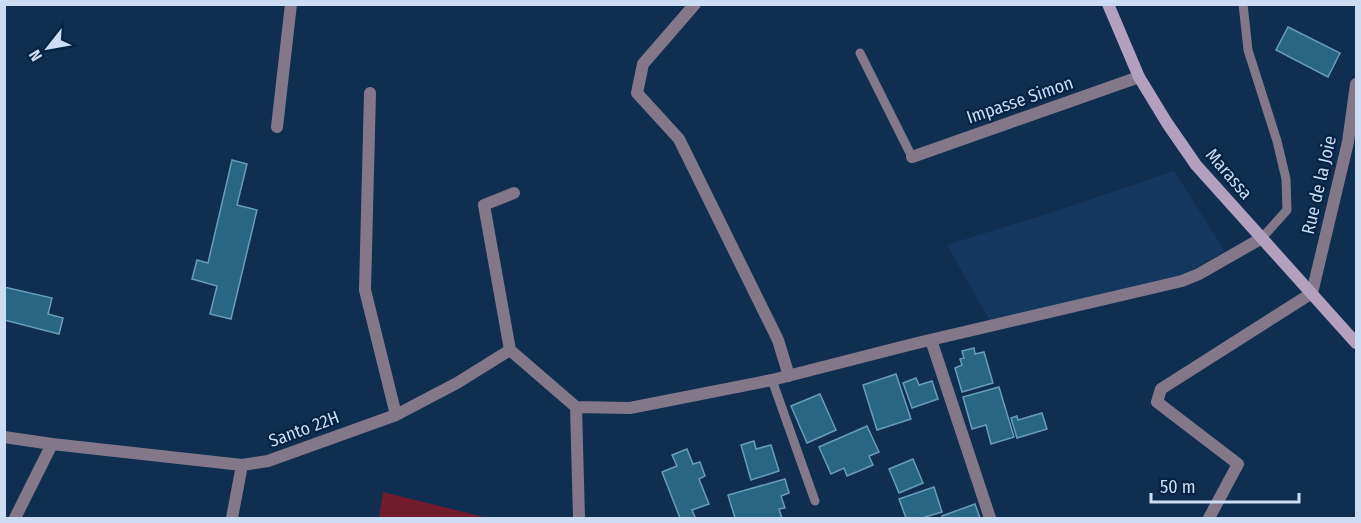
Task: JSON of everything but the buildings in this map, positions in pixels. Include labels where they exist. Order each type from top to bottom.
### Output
[{"type":"main road","name":"Marassa","points":[[1108,4],[1139,77],[1196,165],[1356,343]]},
{"type":"street","points":[[277,127],[291,4]]},
{"type":"street","points":[[695,4],[643,64],[637,93],[679,139],[778,340],[789,376]]},
{"type":"street","name":"Impasse Simon","points":[[912,157],[1139,77]]},
{"type":"street","name":"Rue de la Joie","points":[[1312,293],[1348,142],[1356,84]]},
{"type":"street","points":[[369,93],[365,290],[396,415]]},
{"type":"street","points":[[514,193],[484,205],[510,350],[576,407],[630,408],[772,380],[1182,281],[1199,274],[1262,238]]},
{"type":"street","points":[[1209,519],[1238,464],[1157,402],[1161,389],[1312,293]]},
{"type":"street","points":[[931,340],[990,519]]},
{"type":"street","name":"Santo 22H","points":[[4,437],[242,465],[268,461],[396,415],[457,383],[510,350]]},
{"type":"street","points":[[576,407],[579,519]]},
{"type":"street","points":[[15,519],[52,444]]},
{"type":"street","points":[[232,519],[242,465]]},
{"type":"lane","points":[[1243,4],[1248,50],[1277,141],[1286,179],[1287,210],[1262,238]]},
{"type":"lane","points":[[860,53],[912,157]]},
{"type":"lane","points":[[772,380],[815,501]]},
{"type":"shaded area","points":[[1174,171],[1225,251],[1181,276],[990,321],[947,245],[1056,211]]},
{"type":"shaded area","points":[[383,492],[488,518],[379,518]]}]
